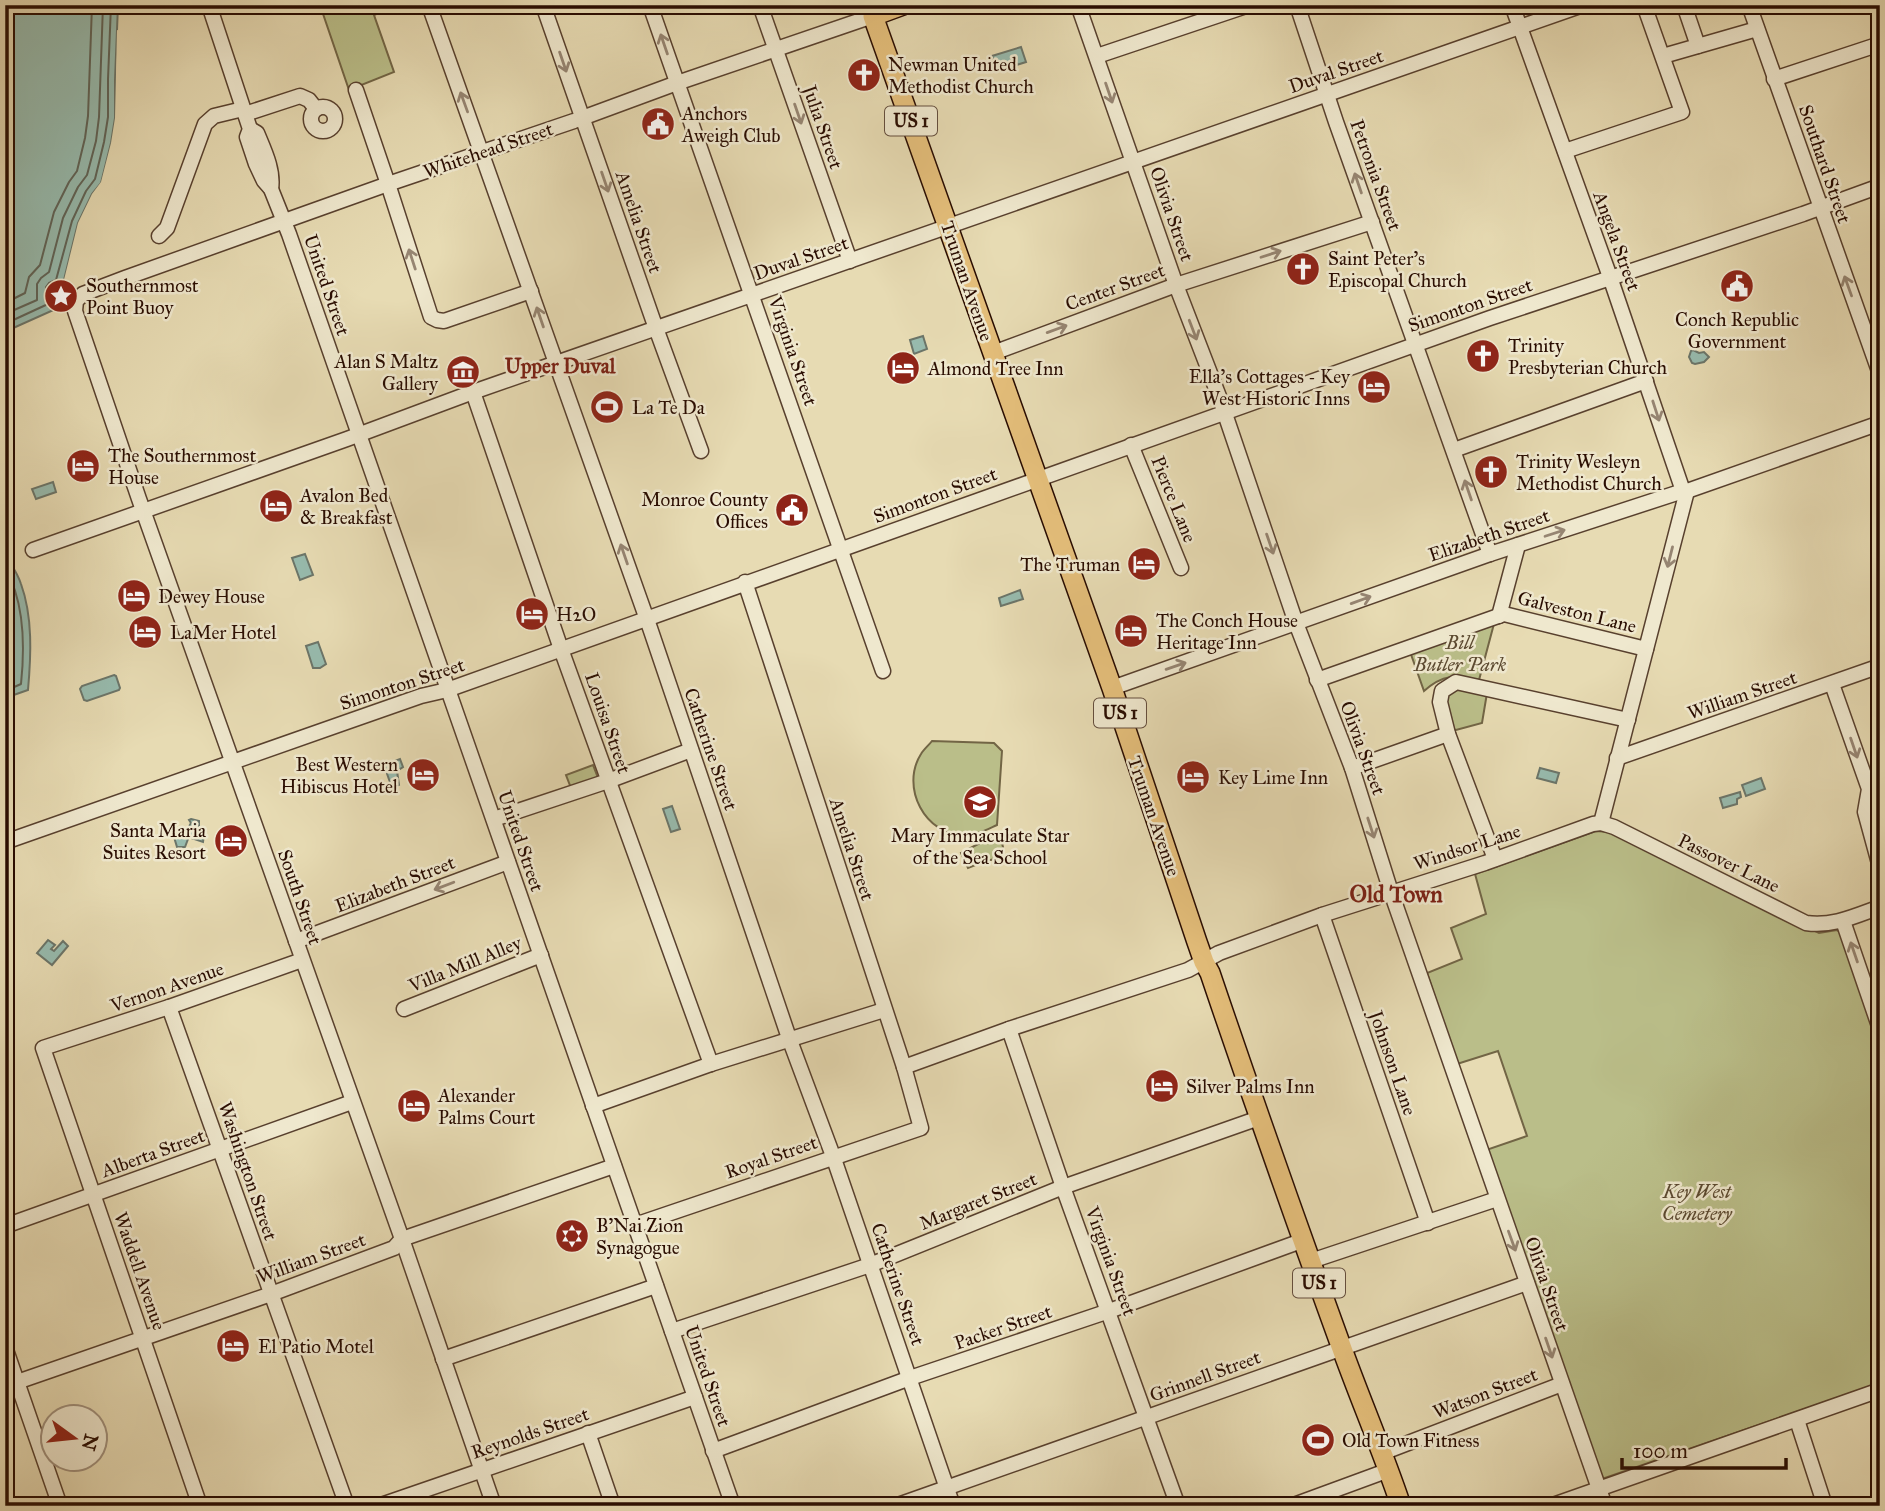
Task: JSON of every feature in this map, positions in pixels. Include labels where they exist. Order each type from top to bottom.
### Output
[{"type":"main road","name":"Whitehead Street","points":[[871,10],[903,5]]},
{"type":"main road","name":"Truman Avenue","points":[[871,10],[1112,688],[1259,1118],[1401,1506]]},
{"type":"street","name":"United Street","points":[[209,5],[250,130],[247,137],[256,164],[271,189],[284,223],[733,1506]]},
{"type":"street","name":"Catherine Street","points":[[429,5],[557,364],[953,1506]]},
{"type":"street","name":"Amelia Street","points":[[543,5],[701,451]]},
{"type":"street","name":"Virginia Street","points":[[650,5],[883,671]]},
{"type":"street","name":"Julia Street","points":[[760,5],[850,261]]},
{"type":"street","name":"Olivia Street","points":[[1078,5],[1296,623],[1352,768],[1391,892],[1605,1506]]},
{"type":"street","points":[[1097,55],[1249,5]]},
{"type":"street","name":"Petronia Street","points":[[1297,5],[1490,554]]},
{"type":"street","name":"Angela Street","points":[[1512,5],[1685,491]]},
{"type":"street","name":"Duval Street","points":[[33,550],[473,392],[1583,5]]},
{"type":"street","points":[[1564,151],[1682,112],[1644,5]]},
{"type":"street","points":[[1684,5],[1698,46]]},
{"type":"street","name":"Southard Street","points":[[1749,5],[1880,374]]},
{"type":"street","name":"Whitehead Street","points":[[76,301],[83,294],[125,278],[583,118],[775,49],[871,10]]},
{"type":"street","points":[[1663,56],[1757,30]]},
{"type":"street","points":[[1774,79],[1880,44]]},
{"type":"street","points":[[356,90],[431,317],[444,321],[531,291]]},
{"type":"street","points":[[159,236],[167,228],[205,124],[214,116],[244,112],[300,96],[309,100],[316,109]]},
{"type":"street","name":"Simonton Street","points":[[5,842],[398,704],[447,690],[1610,277],[1880,186]]},
{"type":"street","name":"Center Street","points":[[993,353],[1176,285],[1372,222]]},
{"type":"street","name":"South Street","points":[[76,301],[75,311],[144,510],[494,1506]]},
{"type":"street","points":[[1454,450],[1646,381]]},
{"type":"street","name":"Louisa Street","points":[[473,392],[561,649],[711,1064]]},
{"type":"street","name":"Elizabeth Street","points":[[1112,688],[1490,554],[1880,424]]},
{"type":"street","name":"Pierce Lane","points":[[1132,445],[1181,568]]},
{"type":"street","points":[[1601,823],[1685,491]]},
{"type":"street","name":"Galveston Lane","points":[[1499,616],[1518,545]]},
{"type":"street","name":"Amelia Street","points":[[745,582],[904,1067],[921,1128]]},
{"type":"street","name":"Galveston Lane","points":[[1317,680],[1504,614],[1646,649]]},
{"type":"street","name":"William Street","points":[[1617,758],[1880,666]]},
{"type":"street","points":[[1495,859],[1448,734],[1440,702],[1442,691],[1456,682],[1628,720]]},
{"type":"street","points":[[1832,684],[1868,789],[1865,813],[1880,867]]},
{"type":"street","points":[[1352,768],[1448,734]]},
{"type":"street","points":[[494,819],[691,750]]},
{"type":"street","name":"Windsor Lane","points":[[904,1067],[1188,970],[1219,953],[1322,915],[1601,823]]},
{"type":"street","name":"Passover Lane","points":[[1601,823],[1614,827],[1806,923],[1821,925],[1843,921]]},
{"type":"street","name":"Elizabeth Street","points":[[296,942],[508,862]]},
{"type":"street","points":[[1880,907],[1843,921],[1880,1029]]},
{"type":"street","name":"Johnson Lane","points":[[1322,915],[1428,1223]]},
{"type":"street","name":"Villa Mill Alley","points":[[404,1009],[541,955]]},
{"type":"street","name":"Vernon Avenue","points":[[43,1048],[302,960]]},
{"type":"street","name":"Washington Street","points":[[169,1007],[347,1506]]},
{"type":"street","points":[[593,1105],[789,1038],[884,1010]]},
{"type":"street","name":"Virginia Street","points":[[1009,1029],[1178,1506]]},
{"type":"street","name":"Waddell Avenue","points":[[43,1048],[200,1506]]},
{"type":"street","name":"Alberta Street","points":[[5,1226],[352,1102]]},
{"type":"street","name":"Margaret Street","points":[[672,1331],[870,1265],[1063,1187],[1259,1118]]},
{"type":"street","name":"Royal Street","points":[[635,1225],[921,1128]]},
{"type":"street","name":"William Street","points":[[17,1382],[271,1294],[394,1248],[402,1239],[614,1166]]},
{"type":"street","points":[[1311,1261],[1497,1199]]},
{"type":"street","name":"Packer Street","points":[[713,1451],[910,1378],[1109,1311],[1304,1240]]},
{"type":"street","name":"Grinnell Street","points":[[895,1506],[1527,1283]]},
{"type":"street","points":[[443,1359],[656,1286]]},
{"type":"street","points":[[5,1347],[60,1506]]},
{"type":"street","name":"Watson Street","points":[[1291,1506],[1562,1384]]},
{"type":"street","points":[[1550,1506],[1880,1390]]},
{"type":"street","name":"Reynolds Street","points":[[377,1506],[695,1398]]},
{"type":"street","points":[[1797,1420],[1825,1506]]},
{"type":"street","points":[[588,1433],[613,1506]]},
{"type":"green space","points":[[320,5],[397,5],[374,15],[394,72],[349,90]]},
{"type":"green space","name":"Bill Butler Park","points":[[1495,620],[1479,680],[1450,677],[1437,681],[1424,691],[1408,646]]},
{"type":"green space","name":"Bill Butler Park","points":[[1452,689],[1487,693],[1482,723],[1452,729],[1445,695]]},
{"type":"green space","points":[[932,741],[994,743],[1002,751],[997,825],[965,835],[951,833],[928,819],[920,807],[913,781],[921,754]]},
{"type":"green space","points":[[593,765],[598,778],[571,788],[566,775]]},
{"type":"green space","name":"Key West Cemetery","points":[[1596,831],[1609,832],[1819,933],[1837,930],[1841,933],[1880,1046],[1880,1383],[1602,1479],[1486,1150],[1527,1136],[1498,1051],[1457,1064],[1427,973],[1462,959],[1451,928],[1486,914],[1475,874]]},
{"type":"green space","points":[[999,833],[1003,847],[1001,854],[968,868],[961,853]]},
{"type":"water","points":[[5,5],[118,5],[115,118],[101,183],[92,194],[78,223],[62,288],[51,290],[58,308],[11,329],[5,367]]},
{"type":"water","points":[[1021,47],[1026,62],[997,71],[992,56]]},
{"type":"water","points":[[923,336],[927,349],[914,354],[910,340]]},
{"type":"water","points":[[1693,350],[1704,352],[1709,357],[1704,362],[1692,363],[1689,357]]},
{"type":"water","points":[[53,482],[56,492],[36,499],[32,489]]},
{"type":"water","points":[[5,554],[18,576],[25,597],[30,650],[28,690],[5,698]]},
{"type":"water","points":[[305,554],[313,575],[300,580],[292,558]]},
{"type":"water","points":[[1020,590],[1023,599],[1001,606],[999,598]]},
{"type":"water","points":[[318,642],[326,664],[313,668],[306,646]]},
{"type":"water","points":[[114,675],[119,690],[84,700],[80,689],[82,686]]},
{"type":"water","points":[[400,759],[403,767],[397,771],[399,785],[392,788],[384,765]]},
{"type":"water","points":[[1540,768],[1559,773],[1556,783],[1537,778]]},
{"type":"water","points":[[1761,778],[1765,789],[1746,796],[1742,785]]},
{"type":"water","points":[[1740,792],[1741,797],[1737,799],[1737,804],[1723,808],[1720,798]]},
{"type":"water","points":[[672,806],[680,829],[671,832],[663,809]]},
{"type":"water","points":[[191,819],[199,821],[199,832],[204,835],[203,842],[191,838],[187,830]]},
{"type":"water","points":[[177,831],[185,831],[188,839],[185,847],[177,847],[174,837]]},
{"type":"water","points":[[48,940],[55,945],[51,949],[54,951],[63,941],[68,946],[52,965],[37,953]]},
{"type":"pier","points":[[117,30],[121,31],[115,144],[105,184],[95,196],[82,224],[66,287],[62,288],[78,223],[101,182],[111,143],[115,118]]},
{"type":"place","name":"Newman United Methodist Church","points":[[864,75]]},
{"type":"place","name":"Anchors Aweigh Club","points":[[658,124]]},
{"type":"place","name":"Saint Peter's Episcopal Church","points":[[1303,269]]},
{"type":"place","name":"Conch Republic Government","points":[[1737,286]]},
{"type":"place","name":"Southernmost Point Buoy","points":[[61,296]]},
{"type":"place","name":"Trinity Presbyterian Church","points":[[1483,356]]},
{"type":"place","name":"Almond Tree Inn","points":[[903,368]]},
{"type":"place","name":"Alan S Maltz Gallery","points":[[463,372]]},
{"type":"place","name":"Ella's Cottages - Key West Historic Inns","points":[[1374,387]]},
{"type":"place","name":"La Te Da","points":[[607,407]]},
{"type":"place","name":"The Southernmost House","points":[[83,466]]},
{"type":"place","name":"Trinity Wesleyn Methodist Church","points":[[1491,472]]},
{"type":"place","name":"Avalon Bed & Breakfast","points":[[276,506]]},
{"type":"place","name":"Monroe County Offices","points":[[792,510]]},
{"type":"place","name":"The Truman","points":[[1144,564]]},
{"type":"place","name":"Dewey House","points":[[134,596]]},
{"type":"place","name":"H2O","points":[[532,614]]},
{"type":"place","name":"The Conch House Heritage Inn","points":[[1131,631]]},
{"type":"place","name":"LaMer Hotel","points":[[145,632]]},
{"type":"place","name":"Best Western Hibiscus Hotel","points":[[423,775]]},
{"type":"place","name":"Key Lime Inn","points":[[1193,777]]},
{"type":"place","name":"Mary Immaculate Star of the Sea School","points":[[980,802]]},
{"type":"place","name":"Santa Maria Suites Resort","points":[[231,841]]},
{"type":"place","name":"Silver Palms Inn","points":[[1162,1086]]},
{"type":"place","name":"Alexander Palms Court","points":[[414,1106]]},
{"type":"place","name":"B'Nai Zion Synagogue","points":[[572,1236]]},
{"type":"place","name":"El Patio Motel","points":[[233,1346]]},
{"type":"place","name":"Old Town Fitness","points":[[1318,1440]]},
{"type":"district","name":"Upper Duval","points":[[560,366]]},
{"type":"district","name":"Old Town","points":[[1396,894]]}]
